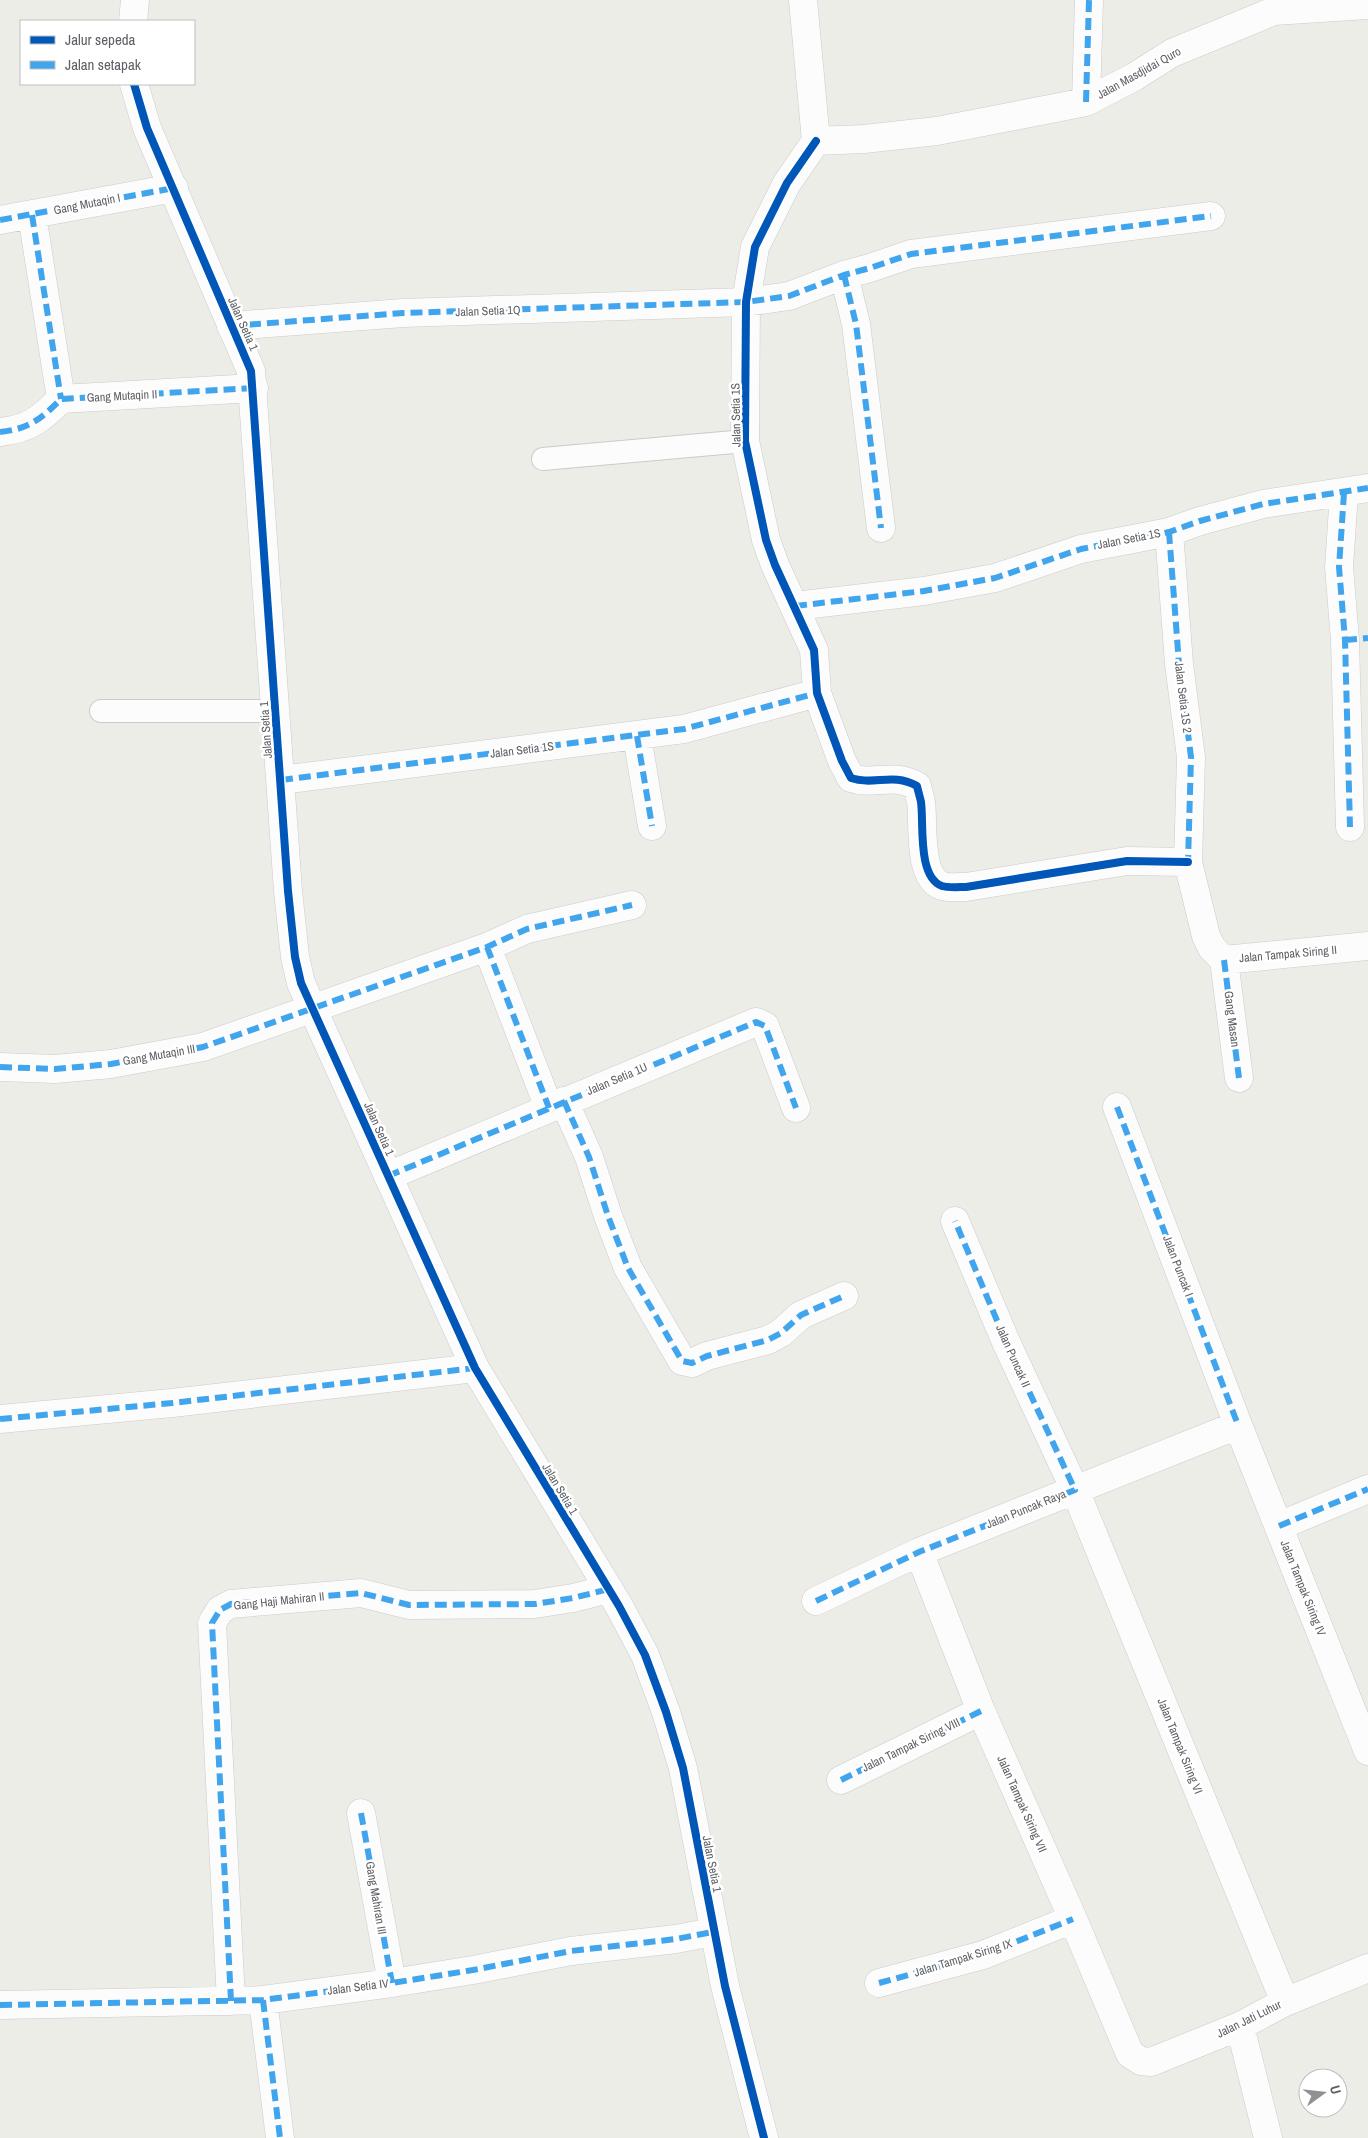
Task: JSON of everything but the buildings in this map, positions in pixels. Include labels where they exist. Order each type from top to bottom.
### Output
[{"type":"street","points":[[133,20],[135,0]]},
{"type":"street","points":[[803,0],[816,141]]},
{"type":"street","points":[[1086,102],[1089,0]]},
{"type":"street","name":"Jalan Masdjidai Quro","points":[[816,141],[864,139],[937,131],[1086,102],[1134,77],[1172,53],[1274,11],[1368,5]]},
{"type":"street","name":"Jalan Setia 1","points":[[134,85],[148,128],[251,371],[254,388],[288,891],[301,982],[475,1368],[609,1589],[645,1655],[666,1712],[683,1768],[724,1986],[764,2138]]},
{"type":"street","name":"Jalan Setia 1S","points":[[281,780],[684,729],[817,693],[814,650],[775,565],[766,540],[745,441],[746,302],[755,247],[787,183],[816,141]]},
{"type":"street","name":"Gang Mutaqin I","points":[[0,220],[174,188]]},
{"type":"street","points":[[0,432],[18,430],[41,418],[61,399],[32,215]]},
{"type":"street","name":"Jalan Setia 1Q","points":[[231,326],[402,313],[746,302],[789,296],[844,275],[911,254],[1211,216]]},
{"type":"street","points":[[844,275],[856,324],[881,528]]},
{"type":"street","name":"Gang Mutaqin II","points":[[61,399],[254,388]]},
{"type":"street","points":[[1350,827],[1356,639],[1339,567],[1356,491]]},
{"type":"street","name":"Jalan Setia 1S","points":[[795,606],[924,591],[995,578],[1081,549],[1169,532],[1200,521],[1263,504],[1356,491]]},
{"type":"street","name":"Jalan Setia 1S 2","points":[[1169,532],[1178,664],[1191,757],[1188,862]]},
{"type":"street","points":[[817,693],[842,761],[851,778],[863,782],[884,778],[906,780],[917,786],[921,802],[922,835],[927,867],[933,880],[942,886],[966,887],[1127,861],[1188,862]]},
{"type":"street","points":[[637,736],[652,826]]},
{"type":"street","name":"Jalan Tampak Siring II","points":[[1188,862],[1206,936],[1212,948],[1224,960],[1368,946]]},
{"type":"street","points":[[312,1009],[488,947],[527,929],[632,905]]},
{"type":"street","points":[[488,947],[557,1104],[589,1157],[608,1216],[628,1268],[682,1361],[692,1363],[708,1356],[768,1340],[781,1333],[801,1315],[844,1296]]},
{"type":"street","name":"Gang Masan","points":[[1224,960],[1239,1078]]},
{"type":"street","name":"Gang Mutaqin III","points":[[0,1067],[55,1069],[112,1064],[204,1047],[312,1009]]},
{"type":"street","name":"Jalan Setia 1U","points":[[388,1176],[756,1022],[765,1026],[796,1108]]},
{"type":"street","name":"Jalan Puncak I","points":[[1117,1107],[1238,1424]]},
{"type":"street","name":"Jalan Puncak II","points":[[955,1221],[1006,1342],[1074,1490]]},
{"type":"street","points":[[0,1419],[172,1403],[475,1368]]},
{"type":"street","name":"Jalan Puncak Raya","points":[[816,1600],[919,1552],[1238,1424]]},
{"type":"street","name":"Jalan Tampak Siring IV","points":[[1238,1424],[1368,1751]]},
{"type":"street","points":[[1279,1526],[1368,1489]]},
{"type":"street","name":"Jalan Tampak Siring VI","points":[[1074,1490],[1285,2002]]},
{"type":"street","name":"Jalan Tampak Siring VII","points":[[919,1552],[982,1711],[1074,1920],[1130,2054]]},
{"type":"street","name":"Gang Haji Mahiran II","points":[[231,2001],[212,1623],[220,1610],[231,1604],[361,1593],[409,1605],[535,1604],[573,1598],[609,1589]]},
{"type":"street","name":"Jalan Tampak Siring VIII","points":[[841,1780],[982,1711]]},
{"type":"street","name":"Gang Mahiran III","points":[[361,1813],[392,1983]]},
{"type":"street","name":"Jalan Tampak Siring IX","points":[[879,1983],[983,1955],[1074,1920]]},
{"type":"street","name":"Jalan Setia IV","points":[[0,2005],[263,2000],[392,1983],[474,1970],[571,1951],[676,1939],[713,1932]]},
{"type":"street","name":"Jalan Jati Luhur","points":[[1130,2054],[1141,2061],[1151,2062],[1240,2026],[1285,2002],[1368,1968]]},
{"type":"street","points":[[263,2000],[280,2138]]},
{"type":"street","points":[[1240,2026],[1268,2138]]},
{"type":"lane","points":[[543,459],[745,441]]},
{"type":"lane","points":[[101,711],[276,711]]},
{"type":"marked path","points":[[1086,102],[1089,0]]},
{"type":"marked path","points":[[0,220],[174,188]]},
{"type":"marked path","points":[[32,215],[61,399]]},
{"type":"marked path","points":[[231,326],[403,313],[746,302],[789,296],[844,275],[911,254],[1211,216]]},
{"type":"marked path","points":[[844,275],[856,324],[881,528]]},
{"type":"marked path","points":[[0,432],[27,426],[61,399],[254,388]]},
{"type":"marked path","points":[[795,606],[924,591],[995,578],[1081,549],[1169,532],[1200,521],[1263,504],[1368,488]]},
{"type":"marked path","points":[[1344,493],[1339,567],[1345,640],[1350,827]]},
{"type":"marked path","points":[[1169,532],[1179,664],[1191,757],[1188,862]]},
{"type":"marked path","points":[[1345,640],[1368,638]]},
{"type":"marked path","points":[[281,780],[684,729],[817,693]]},
{"type":"marked path","points":[[637,736],[652,826]]},
{"type":"marked path","points":[[0,1067],[55,1069],[111,1064],[203,1047],[487,947],[527,929],[632,905]]},
{"type":"marked path","points":[[487,947],[549,1108]]},
{"type":"marked path","points":[[1224,960],[1239,1078]]},
{"type":"marked path","points":[[388,1176],[756,1022],[765,1026],[796,1108]]},
{"type":"marked path","points":[[564,1101],[589,1157],[608,1216],[628,1268],[682,1361],[692,1363],[707,1356],[768,1340],[781,1333],[801,1315],[844,1296]]},
{"type":"marked path","points":[[1117,1107],[1238,1425]]},
{"type":"marked path","points":[[816,1601],[919,1552],[1075,1490],[1006,1342],[955,1221]]},
{"type":"marked path","points":[[0,1419],[172,1403],[475,1368]]},
{"type":"marked path","points":[[1279,1526],[1368,1489]]},
{"type":"marked path","points":[[231,2001],[212,1623],[220,1610],[231,1604],[361,1593],[409,1605],[535,1604],[573,1598],[609,1589]]},
{"type":"marked path","points":[[841,1780],[981,1711]]},
{"type":"marked path","points":[[361,1813],[392,1983]]},
{"type":"marked path","points":[[879,1983],[983,1955],[1073,1919]]},
{"type":"marked path","points":[[0,2005],[263,2000],[392,1983],[571,1951],[676,1939],[713,1932]]},
{"type":"marked path","points":[[263,2000],[280,2138]]},
{"type":"cycle path","points":[[134,85],[147,128],[251,371],[288,891],[295,957],[301,983],[475,1368],[619,1606],[645,1655],[666,1712],[683,1768],[725,1986],[764,2138]]},
{"type":"cycle path","points":[[816,141],[787,183],[755,247],[746,302],[745,441],[766,540],[775,565],[814,650],[817,693],[842,761],[851,778],[868,781],[900,780],[917,786],[921,802],[925,861],[934,881],[942,886],[966,887],[1127,861],[1188,862]]}]
